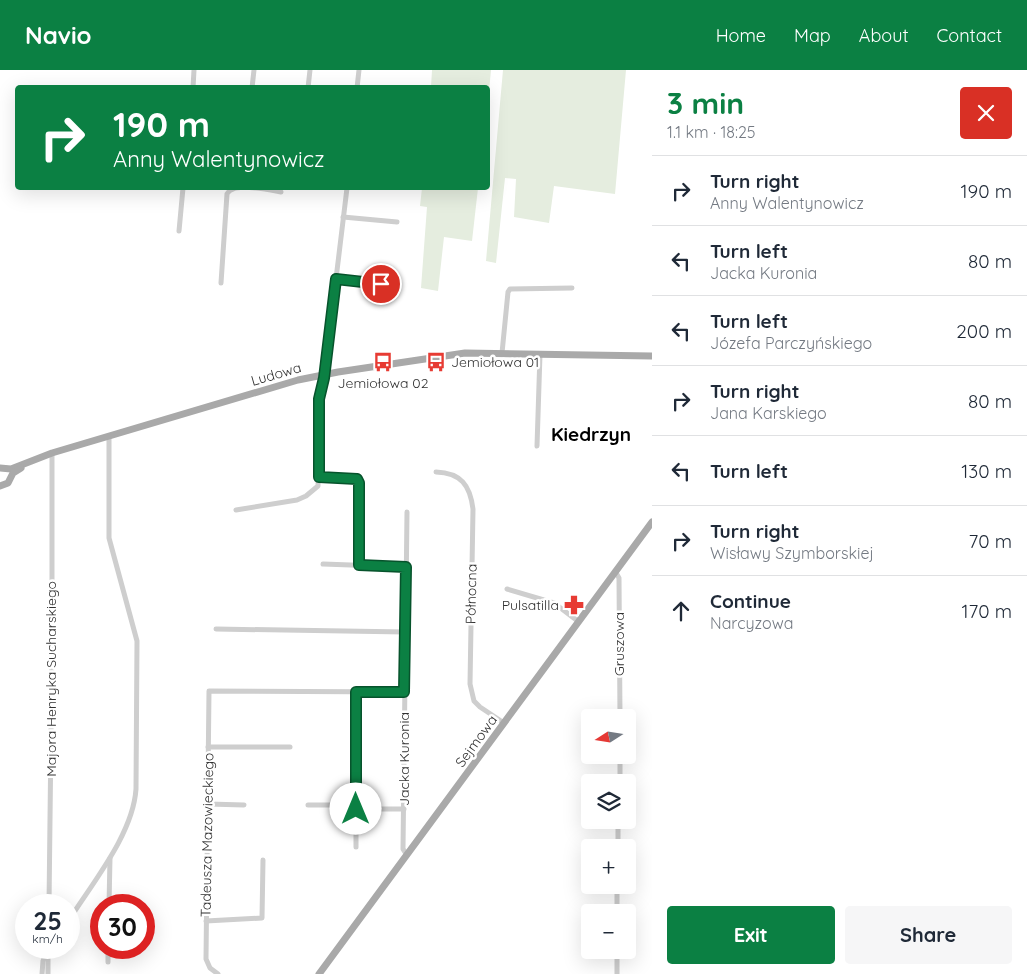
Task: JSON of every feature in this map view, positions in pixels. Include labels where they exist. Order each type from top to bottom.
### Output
[{"type":"main road","name":"Ludowa","points":[[3,469],[298,380],[324,374],[465,353],[652,356]]},
{"type":"main road","name":"Ludowa","points":[[1,487],[8,483],[13,473],[33,459]]},
{"type":"main road","name":"Ludowa","points":[[3,469],[10,473],[10,478]]},
{"type":"main road","name":"Sejmowa","points":[[319,974],[652,522]]},
{"type":"street","points":[[193,85],[194,70]]},
{"type":"street","points":[[252,85],[254,70]]},
{"type":"street","points":[[308,85],[310,70]]},
{"type":"street","points":[[357,85],[359,70]]},
{"type":"street","points":[[179,231],[183,190]]},
{"type":"street","points":[[221,284],[227,194],[230,190]]},
{"type":"street","points":[[262,190],[281,192]]},
{"type":"street","points":[[236,510],[302,498],[318,486],[319,399],[324,374],[347,190]]},
{"type":"street","points":[[343,217],[398,222]]},
{"type":"street","points":[[336,279],[381,284]]},
{"type":"street","points":[[502,353],[508,292],[510,289],[572,288]]},
{"type":"street","points":[[537,446],[540,354]]},
{"type":"street","points":[[80,903],[110,856],[124,829],[136,794],[138,644],[108,535],[109,436]]},
{"type":"street","name":"Majora Henryka Sucharskiego","points":[[49,894],[52,453]]},
{"type":"street","name":"Północna","points":[[436,472],[447,472],[458,477],[467,488],[470,496],[473,509],[470,684],[474,701],[480,708],[504,723]]},
{"type":"street","points":[[319,477],[359,480],[359,565]]},
{"type":"street","name":"Jacka Kuronia","points":[[407,512],[403,849],[407,855]]},
{"type":"street","points":[[323,564],[406,567]]},
{"type":"street","name":"Gruszowa","points":[[616,571],[619,578],[620,709]]},
{"type":"street","points":[[507,589],[554,603],[579,622]]},
{"type":"street","points":[[216,629],[406,632]]},
{"type":"street","name":"Tadeusza Mazowieckiego","points":[[218,974],[210,968],[206,959],[209,691],[356,692]]},
{"type":"street","points":[[356,847],[356,692],[404,692]]},
{"type":"street","points":[[208,747],[290,747]]},
{"type":"street","points":[[208,804],[244,805]]},
{"type":"street","points":[[308,805],[356,809],[404,809]]},
{"type":"street","points":[[109,894],[110,856]]},
{"type":"street","points":[[206,921],[262,918],[263,860]]},
{"type":"street","points":[[42,974],[44,959]]},
{"type":"street","points":[[48,974],[49,959]]},
{"type":"street","points":[[617,959],[617,974]]},
{"type":"shaded area","points":[[432,70],[491,70],[490,85],[431,85]]},
{"type":"shaded area","points":[[503,70],[626,70],[615,194],[554,186],[549,223],[514,217],[516,179],[505,178],[496,263],[486,261]]},
{"type":"shaded area","points":[[422,190],[478,190],[472,241],[444,237],[438,291],[421,288],[427,207],[420,206]]},
{"type":"place","name":"Jemiołowa 02","points":[[383,362]]},
{"type":"place","name":"Jemiołowa 01","points":[[436,362]]},
{"type":"place","name":"Pulsatilla","points":[[574,605]]},
{"type":"district","name":"Kiedrzyn","points":[[591,434]]},
{"type":"route","points":[[356,809],[356,692],[404,692],[406,567],[359,565],[359,480],[319,477],[319,399],[324,378],[336,279],[381,284]]}]
